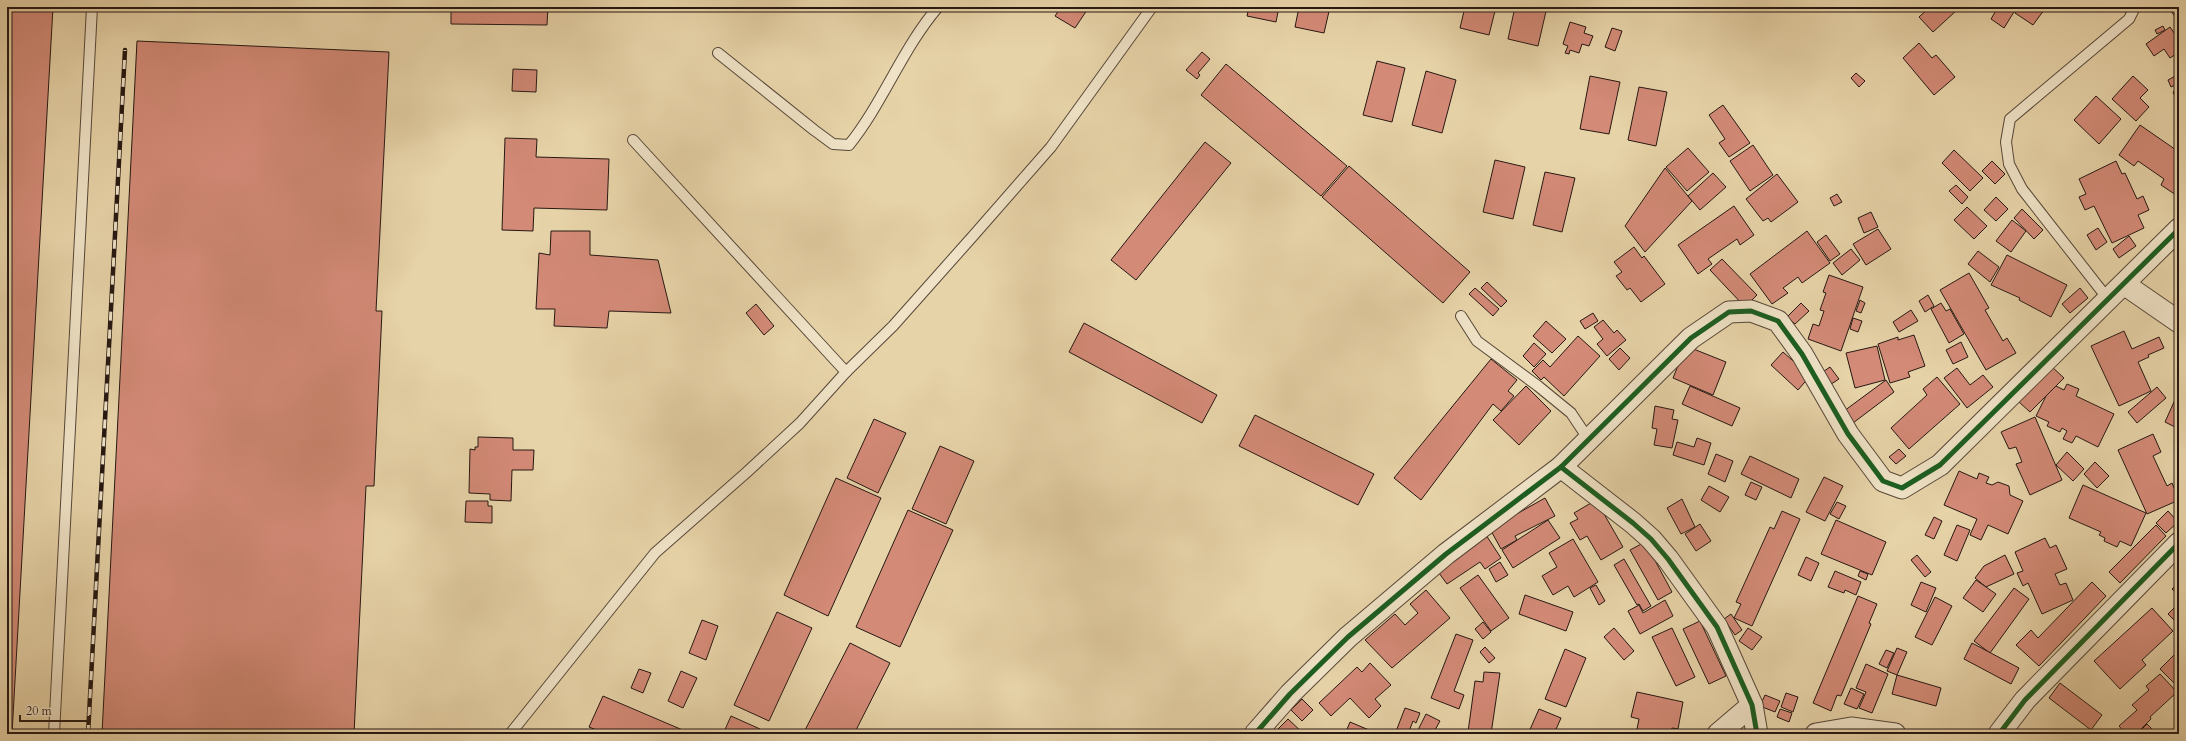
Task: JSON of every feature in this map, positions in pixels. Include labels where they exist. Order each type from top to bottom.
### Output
[{"type":"street","points":[[1255,734],[1290,694],[1348,637],[1446,554],[1561,467],[1691,338],[1729,312],[1751,311],[1778,321],[1802,354],[1848,434],[1882,481],[1902,488],[1940,465],[2179,229]]},
{"type":"street","points":[[2124,284],[2179,322]]},
{"type":"street","points":[[1561,467],[1651,538],[1664,554],[1717,627],[1752,705],[1757,734]]},
{"type":"street","points":[[1999,734],[2025,700],[2179,543]]},
{"type":"street","points":[[1718,734],[1752,705]]},
{"type":"street","points":[[1816,734],[1851,728],[1895,734]]},
{"type":"lane","points":[[54,734],[92,7]]},
{"type":"lane","points":[[718,53],[833,144],[849,145],[866,123],[925,22],[938,7]]},
{"type":"lane","points":[[510,734],[655,553],[788,434],[846,372],[893,326],[1051,147],[1152,7]]},
{"type":"lane","points":[[2108,299],[2022,189],[2009,164],[2006,142],[2010,119],[2129,19],[2135,7]]},
{"type":"lane","points":[[633,140],[846,372]]},
{"type":"lane","points":[[1460,316],[1477,341],[1538,386],[1571,413],[1589,440]]},
{"type":"building","points":[[7,7],[53,7],[12,734],[7,734]]},
{"type":"building","points":[[451,7],[548,7],[547,25],[451,24]]},
{"type":"building","points":[[1061,7],[1089,7],[1075,28],[1055,16]]},
{"type":"building","points":[[1249,7],[1279,7],[1276,22],[1247,16]]},
{"type":"building","points":[[1299,7],[1330,7],[1324,33],[1295,27]]},
{"type":"building","points":[[1465,7],[1496,7],[1489,35],[1460,28]]},
{"type":"building","points":[[1515,7],[1547,7],[1538,46],[1508,39]]},
{"type":"building","points":[[1930,7],[1954,7],[1957,10],[1933,32],[1919,17]]},
{"type":"building","points":[[1998,7],[2017,7],[2004,28],[1991,19]]},
{"type":"building","points":[[2019,7],[2039,7],[2044,10],[2033,25],[2015,13]]},
{"type":"building","points":[[2168,7],[2179,7],[2179,22]]},
{"type":"building","points":[[1570,22],[1586,27],[1584,33],[1593,36],[1589,46],[1582,44],[1579,53],[1570,50],[1569,54],[1565,53],[1568,46],[1563,44]]},
{"type":"building","points":[[2163,26],[2165,30],[2157,34],[2155,30]]},
{"type":"building","points":[[2170,27],[2179,40],[2179,52],[2170,58],[2164,49],[2154,56],[2146,44]]},
{"type":"building","points":[[1612,28],[1622,31],[1615,51],[1605,47]]},
{"type":"building","points":[[137,41],[389,52],[376,311],[382,311],[374,486],[366,486],[354,734],[102,734]]},
{"type":"building","points":[[1919,43],[1932,58],[1936,55],[1955,77],[1934,95],[1903,58]]},
{"type":"building","points":[[1202,52],[1210,59],[1198,73],[1200,75],[1197,79],[1186,70]]},
{"type":"building","points":[[1377,61],[1405,68],[1392,122],[1363,115]]},
{"type":"building","points":[[1226,64],[1347,166],[1321,196],[1201,95]]},
{"type":"building","points":[[513,69],[537,70],[536,92],[512,91]]},
{"type":"building","points":[[1426,71],[1456,80],[1442,133],[1412,125]]},
{"type":"building","points":[[1856,73],[1865,81],[1859,87],[1851,78]]},
{"type":"building","points":[[2179,74],[2179,83],[2171,87],[2168,80]]},
{"type":"building","points":[[1590,76],[1620,82],[1609,134],[1580,129]]},
{"type":"building","points":[[2133,76],[2148,90],[2140,98],[2149,107],[2136,121],[2112,99]]},
{"type":"building","points":[[1639,87],[1667,92],[1656,146],[1628,140]]},
{"type":"building","points":[[2179,89],[2179,105],[2173,92]]},
{"type":"building","points":[[2096,96],[2121,119],[2099,144],[2074,120]]},
{"type":"building","points":[[1723,105],[1750,143],[1729,157],[1719,143],[1725,139],[1709,115]]},
{"type":"building","points":[[2140,125],[2179,152],[2179,191],[2176,195],[2161,185],[2164,179],[2138,161],[2134,166],[2119,155]]},
{"type":"building","points":[[505,138],[537,139],[536,157],[609,159],[607,210],[534,208],[533,231],[502,230]]},
{"type":"building","points":[[1205,142],[1231,163],[1136,280],[1111,260]]},
{"type":"building","points":[[1753,145],[1773,175],[1750,191],[1730,161]]},
{"type":"building","points":[[1688,148],[1709,172],[1687,191],[1666,167]]},
{"type":"building","points":[[1954,150],[1983,178],[1970,191],[1942,163]]},
{"type":"building","points":[[1495,160],[1525,167],[1513,219],[1483,212]]},
{"type":"building","points":[[1992,161],[2005,174],[1995,184],[1982,171]]},
{"type":"building","points":[[2116,161],[2122,174],[2125,173],[2137,199],[2143,196],[2149,210],[2138,215],[2144,228],[2112,243],[2094,206],[2085,210],[2079,197],[2086,194],[2079,179]]},
{"type":"building","points":[[1349,166],[1470,272],[1443,303],[1322,197]]},
{"type":"building","points":[[1665,168],[1692,201],[1645,252],[1625,226]]},
{"type":"building","points":[[1545,172],[1575,178],[1562,232],[1533,225]]},
{"type":"building","points":[[1713,173],[1726,187],[1700,210],[1688,196]]},
{"type":"building","points":[[1777,174],[1798,202],[1771,222],[1768,218],[1763,221],[1746,199]]},
{"type":"building","points":[[1956,185],[1968,197],[1962,204],[1949,191]]},
{"type":"building","points":[[1837,194],[1842,202],[1834,206],[1830,198]]},
{"type":"building","points":[[1996,197],[2008,209],[1996,221],[1984,210]]},
{"type":"building","points":[[1734,206],[1754,235],[1740,245],[1737,239],[1708,259],[1712,264],[1698,274],[1678,245]]},
{"type":"building","points":[[1967,207],[1987,226],[1974,239],[1954,220]]},
{"type":"building","points":[[2022,209],[2043,230],[2034,239],[2014,218]]},
{"type":"building","points":[[1871,212],[1878,227],[1864,233],[1858,218]]},
{"type":"building","points":[[2012,220],[2026,231],[2011,252],[1996,241]]},
{"type":"building","points":[[2098,228],[2107,242],[2096,250],[2087,235]]},
{"type":"building","points":[[1878,229],[1891,249],[1866,265],[1853,244]]},
{"type":"building","points":[[551,231],[590,231],[590,255],[658,260],[671,313],[609,311],[607,328],[554,326],[555,309],[536,309],[539,253],[550,255]]},
{"type":"building","points":[[1807,231],[1830,263],[1802,283],[1798,277],[1783,288],[1788,293],[1772,304],[1750,274]]},
{"type":"building","points":[[1826,235],[1840,254],[1830,261],[1817,242]]},
{"type":"building","points":[[2129,236],[2136,246],[2119,258],[2113,249]]},
{"type":"building","points":[[1634,247],[1642,258],[1644,256],[1665,284],[1641,302],[1630,288],[1627,290],[1616,276],[1622,272],[1614,262]]},
{"type":"building","points":[[1851,249],[1860,260],[1842,275],[1833,263]]},
{"type":"building","points":[[1978,251],[1999,267],[1990,282],[1968,264]]},
{"type":"building","points":[[2007,255],[2067,285],[2051,317],[2019,300],[2020,298],[1991,285]]},
{"type":"building","points":[[1722,259],[1757,295],[1745,307],[1710,270]]},
{"type":"building","points":[[1969,273],[1989,308],[1985,310],[2003,341],[2007,338],[2016,353],[1986,370],[1940,290]]},
{"type":"building","points":[[1829,275],[1863,287],[1841,351],[1808,339],[1813,324],[1819,326],[1824,311],[1820,310],[1826,293],[1823,292]]},
{"type":"building","points":[[1487,282],[1507,301],[1501,307],[1481,288]]},
{"type":"building","points":[[1475,288],[1499,309],[1493,316],[1469,294]]},
{"type":"building","points":[[2080,288],[2088,298],[2070,313],[2062,304]]},
{"type":"building","points":[[1928,295],[1934,306],[1925,312],[1919,301]]},
{"type":"building","points":[[1860,300],[1865,303],[1861,313],[1856,311]]},
{"type":"building","points":[[1801,303],[1809,311],[1795,324],[1787,317]]},
{"type":"building","points":[[1941,303],[1946,311],[1950,309],[1964,334],[1949,343],[1931,309]]},
{"type":"building","points":[[756,304],[774,326],[764,335],[746,313]]},
{"type":"building","points":[[1911,310],[1918,321],[1899,332],[1893,322]]},
{"type":"building","points":[[1593,313],[1598,321],[1585,329],[1580,321]]},
{"type":"building","points":[[1853,318],[1862,321],[1858,332],[1850,329]]},
{"type":"building","points":[[1603,320],[1614,333],[1617,330],[1626,340],[1607,356],[1597,344],[1603,339],[1594,327]]},
{"type":"building","points":[[1546,321],[1566,339],[1552,353],[1533,336]]},
{"type":"building","points":[[1084,323],[1217,395],[1202,423],[1069,352]]},
{"type":"building","points":[[2124,331],[2132,349],[2159,337],[2164,348],[2148,355],[2149,357],[2138,362],[2151,391],[2119,406],[2091,346]]},
{"type":"building","points":[[1914,335],[1925,366],[1908,372],[1910,377],[1890,383],[1878,344],[1898,337],[1898,340]]},
{"type":"building","points":[[1578,336],[1600,356],[1564,396],[1544,377],[1541,380],[1532,371],[1543,360],[1550,367]]},
{"type":"building","points":[[1961,342],[1968,357],[1953,364],[1946,350]]},
{"type":"building","points":[[1534,343],[1546,354],[1534,367],[1523,356]]},
{"type":"building","points":[[1686,346],[1726,362],[1713,395],[1673,378]]},
{"type":"building","points":[[1877,346],[1885,380],[1855,388],[1846,353]]},
{"type":"building","points":[[1620,348],[1630,358],[1619,370],[1609,359]]},
{"type":"building","points":[[1783,352],[1810,376],[1798,390],[1771,365]]},
{"type":"building","points":[[1491,359],[1517,380],[1508,391],[1514,396],[1501,411],[1493,404],[1421,500],[1394,478]]},
{"type":"building","points":[[2051,366],[2064,378],[2030,412],[2019,402]]},
{"type":"building","points":[[1830,367],[1839,379],[1825,388],[1817,376]]},
{"type":"building","points":[[1957,368],[1970,385],[1983,375],[1993,387],[1967,408],[1944,378]]},
{"type":"building","points":[[1937,377],[1960,404],[1909,449],[1891,428],[1927,395],[1923,389]]},
{"type":"building","points":[[1886,380],[1894,392],[1853,423],[1844,411]]},
{"type":"building","points":[[2067,384],[2079,389],[2076,396],[2114,414],[2098,447],[2076,436],[2072,443],[2063,439],[2067,431],[2062,428],[2060,432],[2047,426],[2049,422],[2036,416],[2046,396],[2056,386],[2064,390]]},
{"type":"building","points":[[1526,386],[1551,411],[1519,445],[1493,420]]},
{"type":"building","points":[[1690,386],[1740,408],[1732,426],[1682,404]]},
{"type":"building","points":[[2157,387],[2166,398],[2137,423],[2128,412]]},
{"type":"building","points":[[2179,393],[2179,429],[2165,422]]},
{"type":"building","points":[[1655,406],[1674,410],[1672,419],[1678,420],[1672,448],[1654,445],[1657,429],[1652,428]]},
{"type":"building","points":[[1255,415],[1374,474],[1358,505],[1239,446]]},
{"type":"building","points":[[2035,417],[2062,480],[2030,495],[2016,464],[2022,462],[2016,447],[2009,449],[2001,432]]},
{"type":"building","points":[[874,419],[906,433],[878,493],[847,478]]},
{"type":"building","points":[[2153,434],[2161,452],[2153,456],[2167,486],[2172,483],[2179,500],[2147,514],[2118,450]]},
{"type":"building","points":[[478,437],[513,438],[513,450],[534,450],[533,470],[512,470],[511,501],[490,500],[490,494],[469,493],[470,449],[475,450],[475,447],[478,447]]},
{"type":"building","points":[[1697,438],[1711,443],[1704,465],[1673,455],[1677,442],[1694,447]]},
{"type":"building","points":[[940,446],[974,461],[946,524],[912,509]]},
{"type":"building","points":[[1899,449],[1906,456],[1896,464],[1889,457]]},
{"type":"building","points":[[2067,452],[2084,469],[2073,481],[2056,465]]},
{"type":"building","points":[[1716,454],[1733,461],[1725,482],[1708,474]]},
{"type":"building","points":[[1750,456],[1799,479],[1791,498],[1741,474]]},
{"type":"building","points":[[2095,462],[2109,476],[2097,488],[2084,474]]},
{"type":"building","points":[[1959,471],[1977,479],[1979,473],[1989,477],[1986,483],[1992,485],[1998,482],[2009,486],[2010,495],[2023,501],[2008,534],[1988,525],[1981,540],[1970,535],[1977,519],[1944,505]]},
{"type":"building","points":[[1824,477],[1843,486],[1825,521],[1806,512]]},
{"type":"building","points":[[836,478],[881,498],[828,616],[784,595]]},
{"type":"building","points":[[1751,482],[1762,487],[1756,500],[1745,495]]},
{"type":"building","points":[[2083,485],[2146,513],[2131,546],[2120,541],[2117,547],[2104,541],[2105,538],[2099,535],[2101,532],[2069,518]]},
{"type":"building","points":[[1709,486],[1729,497],[1720,512],[1701,500]]},
{"type":"building","points":[[1545,498],[1555,516],[1515,536],[1517,540],[1501,549],[1490,529]]},
{"type":"building","points":[[1682,499],[1695,527],[1681,534],[1667,508]]},
{"type":"building","points":[[1596,500],[1623,547],[1601,560],[1587,536],[1580,540],[1570,523],[1578,519],[1574,513]]},
{"type":"building","points":[[466,501],[488,501],[488,506],[492,506],[492,523],[465,522]]},
{"type":"building","points":[[1837,502],[1846,506],[1839,519],[1830,514]]},
{"type":"building","points":[[908,510],[953,530],[900,647],[856,627]]},
{"type":"building","points":[[1782,511],[1800,519],[1752,626],[1734,618],[1741,604],[1736,602],[1770,527],[1774,529]]},
{"type":"building","points":[[2168,511],[2178,522],[2166,533],[2156,523]]},
{"type":"building","points":[[1934,517],[1942,521],[1934,539],[1925,535]]},
{"type":"building","points":[[1548,520],[1560,538],[1513,568],[1502,550]]},
{"type":"building","points":[[1836,520],[1886,542],[1872,575],[1821,554]]},
{"type":"building","points":[[1700,524],[1711,541],[1696,551],[1685,534]]},
{"type":"building","points":[[1957,525],[1970,530],[1957,561],[1944,555]]},
{"type":"building","points":[[2156,525],[2166,536],[2120,583],[2109,572]]},
{"type":"building","points":[[1486,535],[1501,558],[1485,569],[1480,562],[1447,584],[1436,569]]},
{"type":"building","points":[[2045,538],[2050,548],[2056,545],[2067,569],[2055,574],[2060,585],[2066,583],[2073,600],[2042,614],[2028,583],[2023,586],[2017,573],[2023,571],[2015,552]]},
{"type":"building","points":[[1573,539],[1598,582],[1574,597],[1568,586],[1553,595],[1542,576],[1557,567],[1549,553]]},
{"type":"building","points":[[1645,542],[1672,592],[1658,600],[1630,550]]},
{"type":"building","points":[[1917,555],[1931,572],[1925,577],[1911,560]]},
{"type":"building","points":[[2005,555],[2014,574],[1986,587],[1975,578],[1984,566]]},
{"type":"building","points":[[1806,557],[1819,563],[1811,581],[1798,575]]},
{"type":"building","points":[[1624,559],[1651,606],[1643,611],[1639,604],[1637,605],[1614,565]]},
{"type":"building","points":[[1500,562],[1508,575],[1496,582],[1489,569]]},
{"type":"building","points":[[1835,571],[1861,582],[1856,595],[1845,590],[1844,593],[1828,587]]},
{"type":"building","points":[[1860,571],[1868,574],[1866,580],[1858,576]]},
{"type":"building","points":[[1478,575],[1509,618],[1491,631],[1460,588]]},
{"type":"building","points":[[1976,580],[1996,594],[1983,612],[1963,598]]},
{"type":"building","points":[[1921,582],[1936,588],[1926,612],[1911,605]]},
{"type":"building","points":[[2092,582],[2106,596],[2039,666],[2016,645],[2031,630],[2038,638]]},
{"type":"building","points":[[2179,582],[2179,596],[2172,589]]},
{"type":"building","points":[[1596,585],[1605,601],[1599,605],[1590,588]]},
{"type":"building","points":[[2014,588],[2029,599],[1990,653],[1974,641]]},
{"type":"building","points":[[1426,590],[1450,618],[1392,668],[1365,640],[1395,614],[1405,625],[1418,613],[1410,604]]},
{"type":"building","points":[[1525,595],[1573,612],[1566,631],[1519,614]]},
{"type":"building","points":[[1858,596],[1877,604],[1869,623],[1871,624],[1841,696],[1837,695],[1831,711],[1813,703]]},
{"type":"building","points":[[1935,597],[1952,606],[1932,645],[1915,637]]},
{"type":"building","points":[[1665,600],[1673,616],[1640,634],[1628,611],[1639,605],[1643,613]]},
{"type":"building","points":[[2179,603],[2179,625],[2168,614]]},
{"type":"building","points":[[2152,608],[2173,631],[2142,660],[2146,665],[2120,689],[2094,661]]},
{"type":"building","points":[[777,612],[812,628],[769,721],[734,705]]},
{"type":"building","points":[[1731,614],[1742,630],[1735,635],[1724,619]]},
{"type":"building","points":[[702,620],[718,626],[706,660],[689,653]]},
{"type":"building","points":[[1700,621],[1726,676],[1709,684],[1683,629]]},
{"type":"building","points":[[1483,622],[1491,632],[1483,639],[1475,629]]},
{"type":"building","points":[[1614,628],[1634,651],[1624,660],[1604,637]]},
{"type":"building","points":[[1672,628],[1695,677],[1676,686],[1652,637]]},
{"type":"building","points":[[1748,628],[1762,637],[1752,650],[1739,641]]},
{"type":"building","points":[[1456,634],[1473,640],[1454,691],[1464,695],[1459,709],[1431,698]]},
{"type":"building","points":[[850,643],[890,663],[854,734],[803,734]]},
{"type":"building","points":[[1972,643],[2019,668],[2011,684],[1964,659]]},
{"type":"building","points":[[1485,647],[1495,658],[1489,663],[1480,652]]},
{"type":"building","points":[[1897,648],[1907,652],[1897,675],[1887,671]]},
{"type":"building","points":[[1565,649],[1586,658],[1566,707],[1545,699]]},
{"type":"building","points":[[1886,650],[1894,653],[1887,668],[1879,664]]},
{"type":"building","points":[[2179,650],[2179,680],[2175,684],[2160,669]]},
{"type":"building","points":[[1370,663],[1391,685],[1375,699],[1381,706],[1369,718],[1350,698],[1331,716],[1319,703],[1357,667],[1362,672]]},
{"type":"building","points":[[1866,664],[1888,674],[1872,713],[1859,708],[1866,692],[1856,688]]},
{"type":"building","points":[[639,669],[651,673],[643,693],[631,688]]},
{"type":"building","points":[[681,671],[697,678],[683,708],[668,701]]},
{"type":"building","points":[[1484,672],[1500,673],[1491,734],[1468,732],[1475,681],[1483,682]]},
{"type":"building","points":[[2160,674],[2177,692],[2150,717],[2151,719],[2136,734],[2126,734],[2119,726],[2137,710],[2132,705],[2149,690],[2146,686]]},
{"type":"building","points":[[1897,675],[1941,688],[1936,706],[1892,694]]},
{"type":"building","points":[[2060,683],[2102,715],[2091,730],[2049,698]]},
{"type":"building","points":[[1851,688],[1864,694],[1857,709],[1844,704]]},
{"type":"building","points":[[1637,692],[1683,702],[1678,729],[1672,728],[1670,734],[1636,734],[1639,719],[1631,717]]},
{"type":"building","points":[[1786,693],[1798,697],[1793,712],[1781,707]]},
{"type":"building","points":[[1765,695],[1780,701],[1775,712],[1760,706]]},
{"type":"building","points":[[603,696],[692,734],[606,734],[589,727]]},
{"type":"building","points":[[1302,699],[1313,710],[1302,721],[1291,710]]},
{"type":"building","points":[[1405,708],[1420,713],[1416,723],[1413,721],[1408,734],[1395,734]]},
{"type":"building","points":[[1539,709],[1561,718],[1554,734],[1528,734]]},
{"type":"building","points":[[1780,709],[1792,713],[1789,722],[1777,717]]},
{"type":"building","points":[[1426,714],[1440,721],[1435,730],[1439,732],[1438,734],[1416,734]]},
{"type":"building","points":[[731,716],[760,729],[757,734],[723,734]]},
{"type":"building","points":[[1288,719],[1304,734],[1281,734],[1277,730]]},
{"type":"building","points":[[1350,722],[1369,730],[1368,734],[1345,734]]},
{"type":"building","points":[[2147,724],[2155,732],[2154,734],[2137,734]]},
{"type":"railway","points":[[88,734],[125,50]]},
{"type":"cycle path","points":[[1255,734],[1290,694],[1348,637],[1446,554],[1561,467],[1691,338],[1729,312],[1751,311],[1778,321],[1802,354],[1848,434],[1883,481],[1902,488],[1940,465],[2179,229]]},
{"type":"cycle path","points":[[1561,467],[1633,523],[1651,539],[1668,559],[1717,627],[1752,705],[1757,734]]},
{"type":"cycle path","points":[[1999,734],[2025,700],[2179,543]]}]
